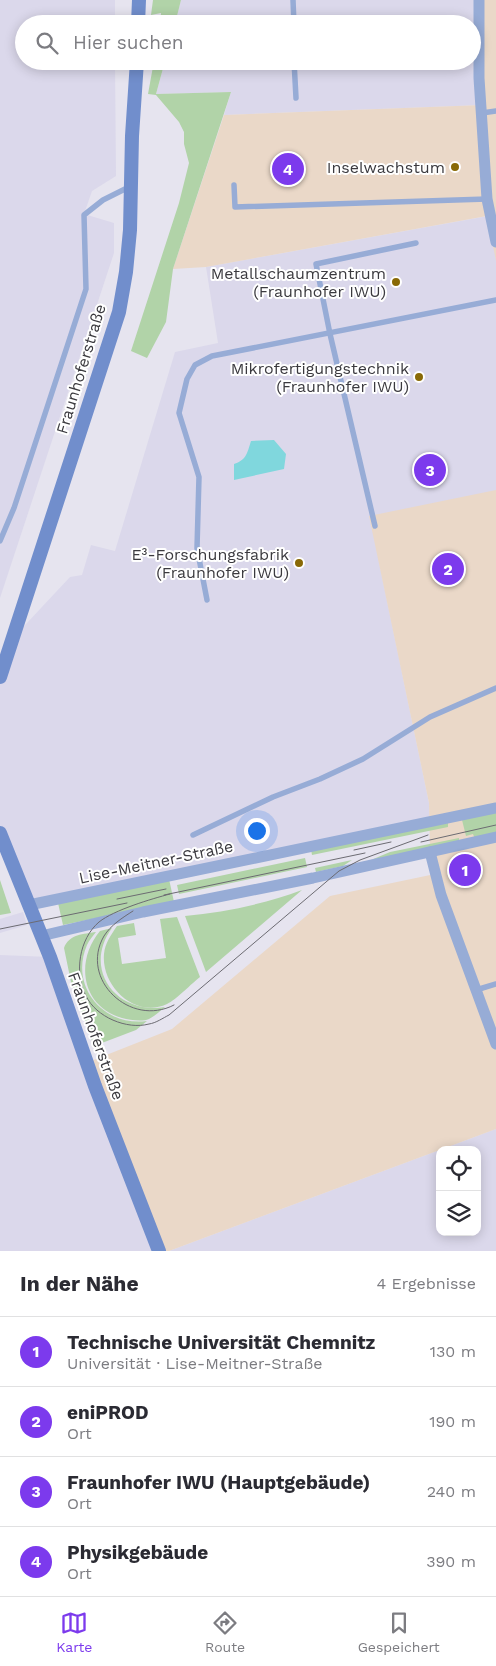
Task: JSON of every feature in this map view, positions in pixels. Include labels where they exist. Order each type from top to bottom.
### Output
[{"type":"main road","points":[[138,15],[139,0]]},
{"type":"main road","name":"Fraunhoferstraße","points":[[0,677],[119,312],[126,272],[130,230],[137,70]]},
{"type":"main road","name":"Fraunhoferstraße","points":[[0,832],[159,1251]]},
{"type":"street","points":[[479,0],[479,15]]},
{"type":"street","points":[[480,70],[487,199],[496,242]]},
{"type":"street","name":"Lise-Meitner-Straße","points":[[29,905],[496,808]]},
{"type":"street","points":[[41,936],[143,912],[496,838]]},
{"type":"street","points":[[430,852],[440,895],[496,1044]]},
{"type":"lane","points":[[293,0],[294,15]]},
{"type":"lane","points":[[294,70],[296,98]]},
{"type":"lane","points":[[482,113],[496,111]]},
{"type":"lane","points":[[234,185],[235,207],[487,199]]},
{"type":"lane","points":[[0,541],[14,508],[86,289],[84,215],[103,200],[131,186]]},
{"type":"lane","points":[[374,526],[316,264],[416,243]]},
{"type":"lane","points":[[207,600],[197,548],[199,477],[179,413],[187,379],[195,365],[212,356],[496,300]]},
{"type":"lane","points":[[193,835],[273,798],[320,780],[363,759],[430,717],[458,703],[496,688]]},
{"type":"lane","points":[[476,990],[496,984]]},
{"type":"shaded area","points":[[0,0],[115,0],[115,15],[15,15],[15,70],[115,70],[116,176],[92,191],[84,214],[114,223],[114,253],[0,598]]},
{"type":"shaded area","points":[[181,0],[483,0],[482,105],[224,115],[231,92],[156,94],[163,70],[481,70],[481,15],[177,15]]},
{"type":"shaded area","points":[[483,0],[496,0],[496,261],[487,216],[206,267],[173,269],[224,115],[482,105]]},
{"type":"shaded area","points":[[488,216],[496,259],[496,518],[379,562],[429,803],[430,823],[29,905],[0,833],[0,677],[12,639],[70,577],[82,575],[91,545],[115,551],[175,352],[218,343],[206,267]]},
{"type":"shaded area","points":[[496,490],[496,1129],[450,1146],[436,1146],[436,1151],[169,1251],[159,1251],[86,1063],[172,1029],[330,896],[435,874],[430,852],[429,803],[369,516]]},
{"type":"shaded area","points":[[23,912],[27,925],[0,933],[0,919]]},
{"type":"shaded area","points":[[0,955],[50,957],[159,1251],[0,1251]]},
{"type":"shaded area","points":[[496,1129],[496,1251],[169,1251],[436,1151],[436,1236],[481,1236],[481,1146],[450,1146]]},
{"type":"green space","points":[[153,0],[181,0],[177,15],[161,15],[161,13],[151,15]]},
{"type":"green space","points":[[152,70],[163,70],[156,94],[231,92],[173,269],[166,322],[147,358],[131,351],[179,203],[189,163],[184,144],[184,132],[179,122],[156,95],[148,94]]},
{"type":"green space","points":[[496,812],[496,834],[475,839],[473,834],[466,836],[462,820]]},
{"type":"green space","points":[[448,823],[448,827],[312,855],[311,850]]},
{"type":"green space","points":[[459,838],[459,842],[371,860],[390,852]]},
{"type":"green space","points":[[305,858],[307,867],[179,894],[177,885]]},
{"type":"green space","points":[[352,860],[343,866],[316,872],[315,868]]},
{"type":"green space","points":[[169,879],[174,902],[63,925],[58,903]]},
{"type":"green space","points":[[0,880],[11,913],[0,915]]},
{"type":"green space","points":[[302,890],[206,972],[185,916],[245,907]]},
{"type":"green space","points":[[177,917],[200,977],[167,1004],[143,1007],[122,997],[108,977],[104,954],[109,939],[117,926],[134,923],[136,935],[118,938],[122,964],[166,958],[160,919]]},
{"type":"green space","points":[[112,928],[104,943],[101,959],[103,973],[109,986],[119,996],[132,1004],[147,1008],[165,1007],[149,1019],[139,1021],[122,1018],[108,1012],[98,1004],[90,993],[85,969],[87,956],[92,943],[100,931]]},
{"type":"green space","points":[[96,932],[88,943],[83,961],[83,975],[87,989],[94,1001],[104,1011],[117,1018],[131,1021],[147,1021],[136,1030],[94,1046],[71,982],[64,948],[66,943],[73,937]]},
{"type":"water","points":[[274,440],[286,454],[284,469],[234,480],[234,464],[246,456],[251,441]]},
{"type":"tram line","points":[[421,842],[496,825]]},
{"type":"tram line","points":[[170,894],[114,913],[99,922],[87,938],[80,957],[82,987],[86,996],[97,1010],[113,1020],[131,1025],[140,1025],[154,1023],[169,1015],[339,871],[360,860],[428,835]]},
{"type":"tram line","points":[[354,850],[391,842]]},
{"type":"tram line","points":[[164,895],[365,853]]},
{"type":"tram line","points":[[117,899],[166,889]]},
{"type":"tram line","points":[[0,929],[127,903]]},
{"type":"tram line","points":[[133,911],[113,925],[104,936],[98,952],[98,968],[104,983],[113,995],[126,1005],[141,1010],[157,1010],[174,1005]]},
{"type":"place","name":"Inselwachstum","points":[[455,167]]},
{"type":"place","name":"Physikgebäude","points":[[288,169]]},
{"type":"place","name":"Metallschaumzentrum (Fraunhofer IWU)","points":[[396,282]]},
{"type":"place","name":"Mikrofertigungstechnik (Fraunhofer IWU)","points":[[419,377]]},
{"type":"place","name":"Fraunhofer IWU (Hauptgebäude)","points":[[430,470]]},
{"type":"place","name":"E³-Forschungsfabrik (Fraunhofer IWU)","points":[[299,563]]},
{"type":"place","name":"eniPROD","points":[[448,569]]},
{"type":"place","name":"Technische Universität Chemnitz","points":[[465,870]]}]
